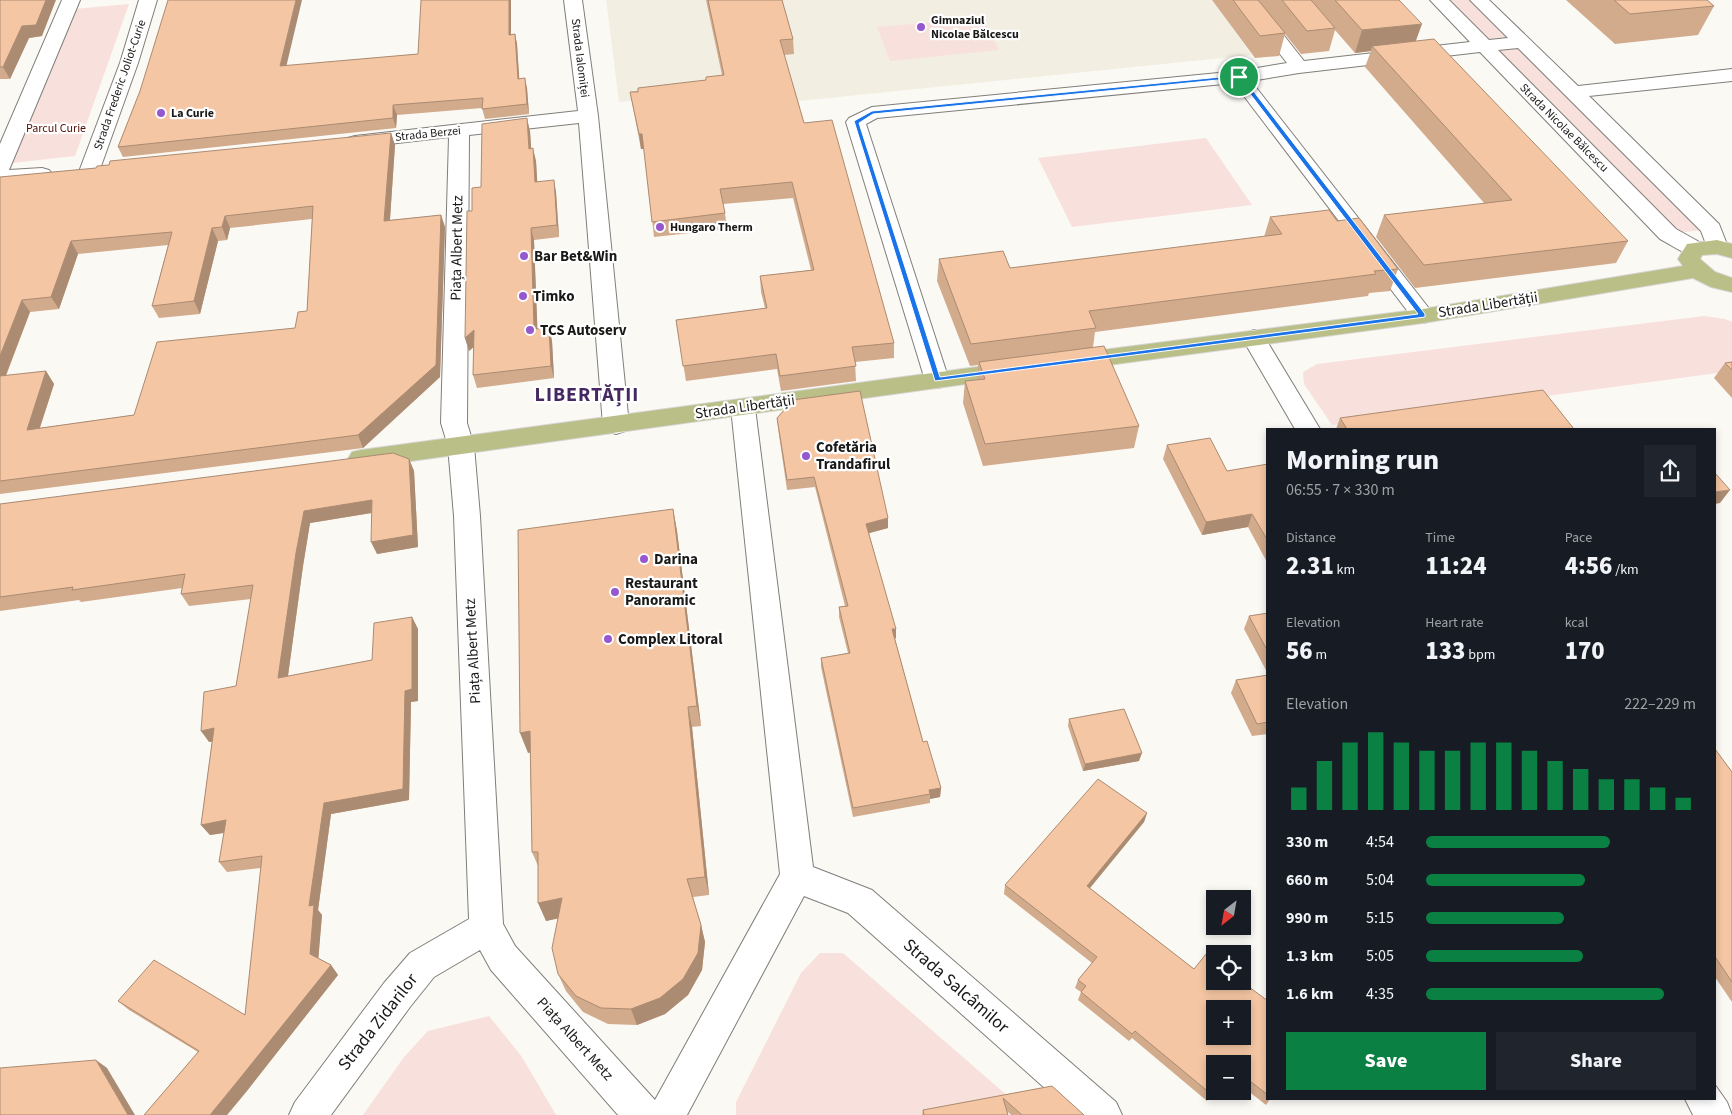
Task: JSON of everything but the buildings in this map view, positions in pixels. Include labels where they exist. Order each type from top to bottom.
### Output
[{"type":"main road","name":"Strada Libertății","points":[[333,462],[1423,316],[1695,260],[1725,249]]},
{"type":"main road","points":[[1695,260],[1718,283],[1732,285]]},
{"type":"street","points":[[0,168],[70,0]]},
{"type":"street","name":"Strada Frederic Joliot-Curie","points":[[0,177],[83,170],[129,63],[148,0]]},
{"type":"street","name":"Strada Ialomiței","points":[[573,0],[588,116]]},
{"type":"street","points":[[1247,0],[1299,67]]},
{"type":"street","name":"Strada Nicolae Bălcescu","points":[[1438,0],[1695,260]]},
{"type":"street","points":[[1479,0],[1711,229],[1725,249]]},
{"type":"street","points":[[937,380],[856,122],[872,113],[1239,77],[1299,67],[1344,55],[1522,42]]},
{"type":"street","points":[[1574,92],[1732,75]]},
{"type":"street","points":[[1239,77],[1423,316]]},
{"type":"street","points":[[588,116],[616,425]]},
{"type":"street","name":"Strada Berzei","points":[[337,144],[588,116]]},
{"type":"street","name":"Piața Albert Metz","points":[[458,131],[454,423],[461,446],[467,516],[486,927],[503,958],[643,1115]]},
{"type":"street","points":[[1254,338],[1307,428]]},
{"type":"street","points":[[667,1115],[797,876],[743,408]]},
{"type":"street","name":"Strada Salcâmilor","points":[[797,876],[808,882],[860,901],[1103,1115]]},
{"type":"street","name":"Strada Zidarilor","points":[[308,1115],[397,995],[422,965],[486,927]]},
{"type":"street","points":[[1705,1100],[1714,1115]]},
{"type":"shaded area","name":"Gimnaziul Nicolae Bălcescu","points":[[606,0],[1212,0],[1252,55],[750,106],[746,88],[619,102]]},
{"type":"green space","points":[[1439,0],[1479,0],[1711,229],[1668,234]]},
{"type":"green space","name":"Parcul Curie","points":[[129,4],[75,156],[12,163],[74,9]]},
{"type":"green space","points":[[983,18],[999,50],[890,61],[877,27]]},
{"type":"green space","points":[[1206,138],[1252,205],[1072,227],[1038,158]]},
{"type":"green space","points":[[1704,316],[1732,322],[1732,371],[1332,425],[1304,384],[1303,372],[1317,364]]},
{"type":"green space","points":[[820,953],[843,953],[1010,1098],[933,1115],[736,1115],[736,1102],[801,973]]},
{"type":"green space","points":[[489,1016],[522,1057],[556,1115],[363,1115],[404,1057],[428,1031]]},
{"type":"place","name":"Gimnaziul Nicolae Bălcescu","points":[[921,27]]},
{"type":"place","name":"La Curie","points":[[161,113]]},
{"type":"place","name":"Hungaro Therm","points":[[660,227]]},
{"type":"place","name":"Bar Bet&Win","points":[[524,256]]},
{"type":"place","name":"Timko","points":[[523,296]]},
{"type":"place","name":"TCS Autoserv","points":[[530,330]]},
{"type":"place","name":"Cofetăria Trandafirul","points":[[806,456]]},
{"type":"place","name":"Darina","points":[[644,559]]},
{"type":"place","name":"Restaurant Panoramic","points":[[615,592]]},
{"type":"place","name":"Complex Litoral","points":[[608,639]]},
{"type":"district","name":"LIBERTĂȚII","points":[[587,395]]},
{"type":"route","points":[[1239,77],[1423,316],[937,380],[856,122],[872,113],[1239,77]]}]
